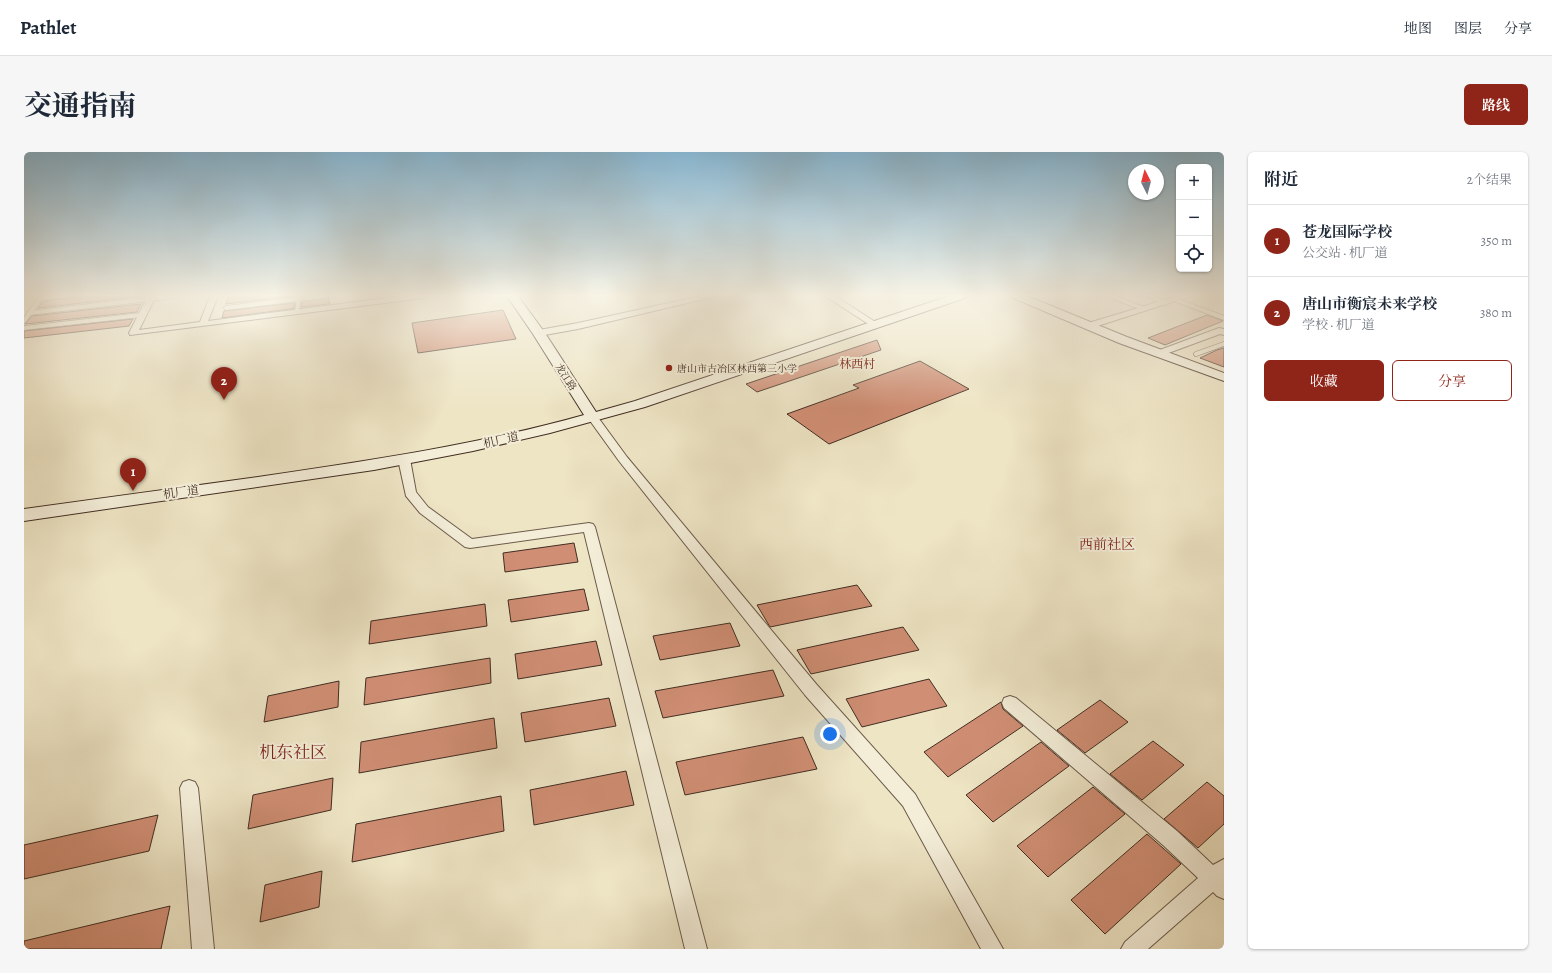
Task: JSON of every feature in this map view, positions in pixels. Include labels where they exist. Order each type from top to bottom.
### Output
[{"type":"street","name":"龙江路","points":[[538,333],[593,418]]},
{"type":"street","name":"机厂道","points":[[24,515],[374,464],[473,446],[593,418],[851,333]]},
{"type":"street","points":[[1107,333],[1224,377]]},
{"type":"street","points":[[1160,353],[1213,333]]},
{"type":"street","points":[[593,418],[623,460],[806,684],[909,800],[992,949]]},
{"type":"street","points":[[404,459],[410,493],[424,510],[470,544],[589,527],[696,949]]},
{"type":"street","points":[[1010,703],[1220,879],[1132,949]]},
{"type":"street","points":[[189,788],[203,949]]},
{"type":"lane","points":[[1196,354],[1224,344]]},
{"type":"building","points":[[24,333],[66,333],[24,338]]},
{"type":"building","points":[[414,333],[513,333],[516,339],[418,353]]},
{"type":"building","points":[[1160,333],[1194,333],[1165,345],[1148,338]]},
{"type":"building","points":[[877,340],[881,350],[757,392],[746,384]]},
{"type":"building","points":[[1224,348],[1224,367],[1200,358],[1217,350]]},
{"type":"building","points":[[920,361],[969,389],[829,444],[787,414],[859,388],[853,385]]},
{"type":"building","points":[[574,543],[578,562],[505,572],[503,553]]},
{"type":"building","points":[[857,585],[872,606],[770,627],[757,605]]},
{"type":"building","points":[[584,589],[589,610],[511,622],[508,600]]},
{"type":"building","points":[[485,604],[487,626],[369,644],[371,621]]},
{"type":"building","points":[[730,623],[740,646],[660,660],[653,636]]},
{"type":"building","points":[[903,627],[919,650],[811,674],[797,650]]},
{"type":"building","points":[[596,641],[602,665],[518,679],[515,654]]},
{"type":"building","points":[[490,658],[491,683],[364,705],[366,678]]},
{"type":"building","points":[[773,670],[784,696],[663,718],[655,691]]},
{"type":"building","points":[[929,679],[947,706],[862,727],[846,699]]},
{"type":"building","points":[[339,681],[338,707],[264,722],[268,696]]},
{"type":"building","points":[[609,698],[616,726],[525,742],[521,713]]},
{"type":"building","points":[[1100,700],[1128,722],[1085,753],[1057,730]]},
{"type":"building","points":[[1001,702],[1003,709],[1023,726],[948,777],[924,752]]},
{"type":"building","points":[[494,718],[497,748],[359,773],[361,742]]},
{"type":"building","points":[[803,737],[817,769],[685,795],[676,762]]},
{"type":"building","points":[[1153,741],[1184,765],[1142,800],[1110,774]]},
{"type":"building","points":[[1041,742],[1069,766],[993,822],[966,795]]},
{"type":"building","points":[[626,771],[634,805],[534,825],[530,790]]},
{"type":"building","points":[[333,778],[331,810],[248,829],[253,795]]},
{"type":"building","points":[[1207,782],[1224,796],[1224,824],[1198,848],[1164,819]]},
{"type":"building","points":[[1093,787],[1125,814],[1048,877],[1017,846]]},
{"type":"building","points":[[501,796],[504,831],[352,862],[356,824]]},
{"type":"building","points":[[158,815],[149,851],[24,879],[24,845]]},
{"type":"building","points":[[1147,834],[1181,864],[1105,934],[1071,900]]},
{"type":"building","points":[[322,871],[319,907],[260,922],[265,885]]},
{"type":"building","points":[[170,906],[161,949],[24,949],[24,941]]},
{"type":"place","name":"唐山市古冶区林西第三小学","points":[[669,368]]},
{"type":"place","name":"唐山市衡宸未来学校","points":[[224,400]]},
{"type":"place","name":"苍龙国际学校","points":[[133,491]]},
{"type":"district","name":"林西村","points":[[857,364]]},
{"type":"district","name":"西前社区","points":[[1107,544]]},
{"type":"district","name":"机东社区","points":[[293,752]]}]
